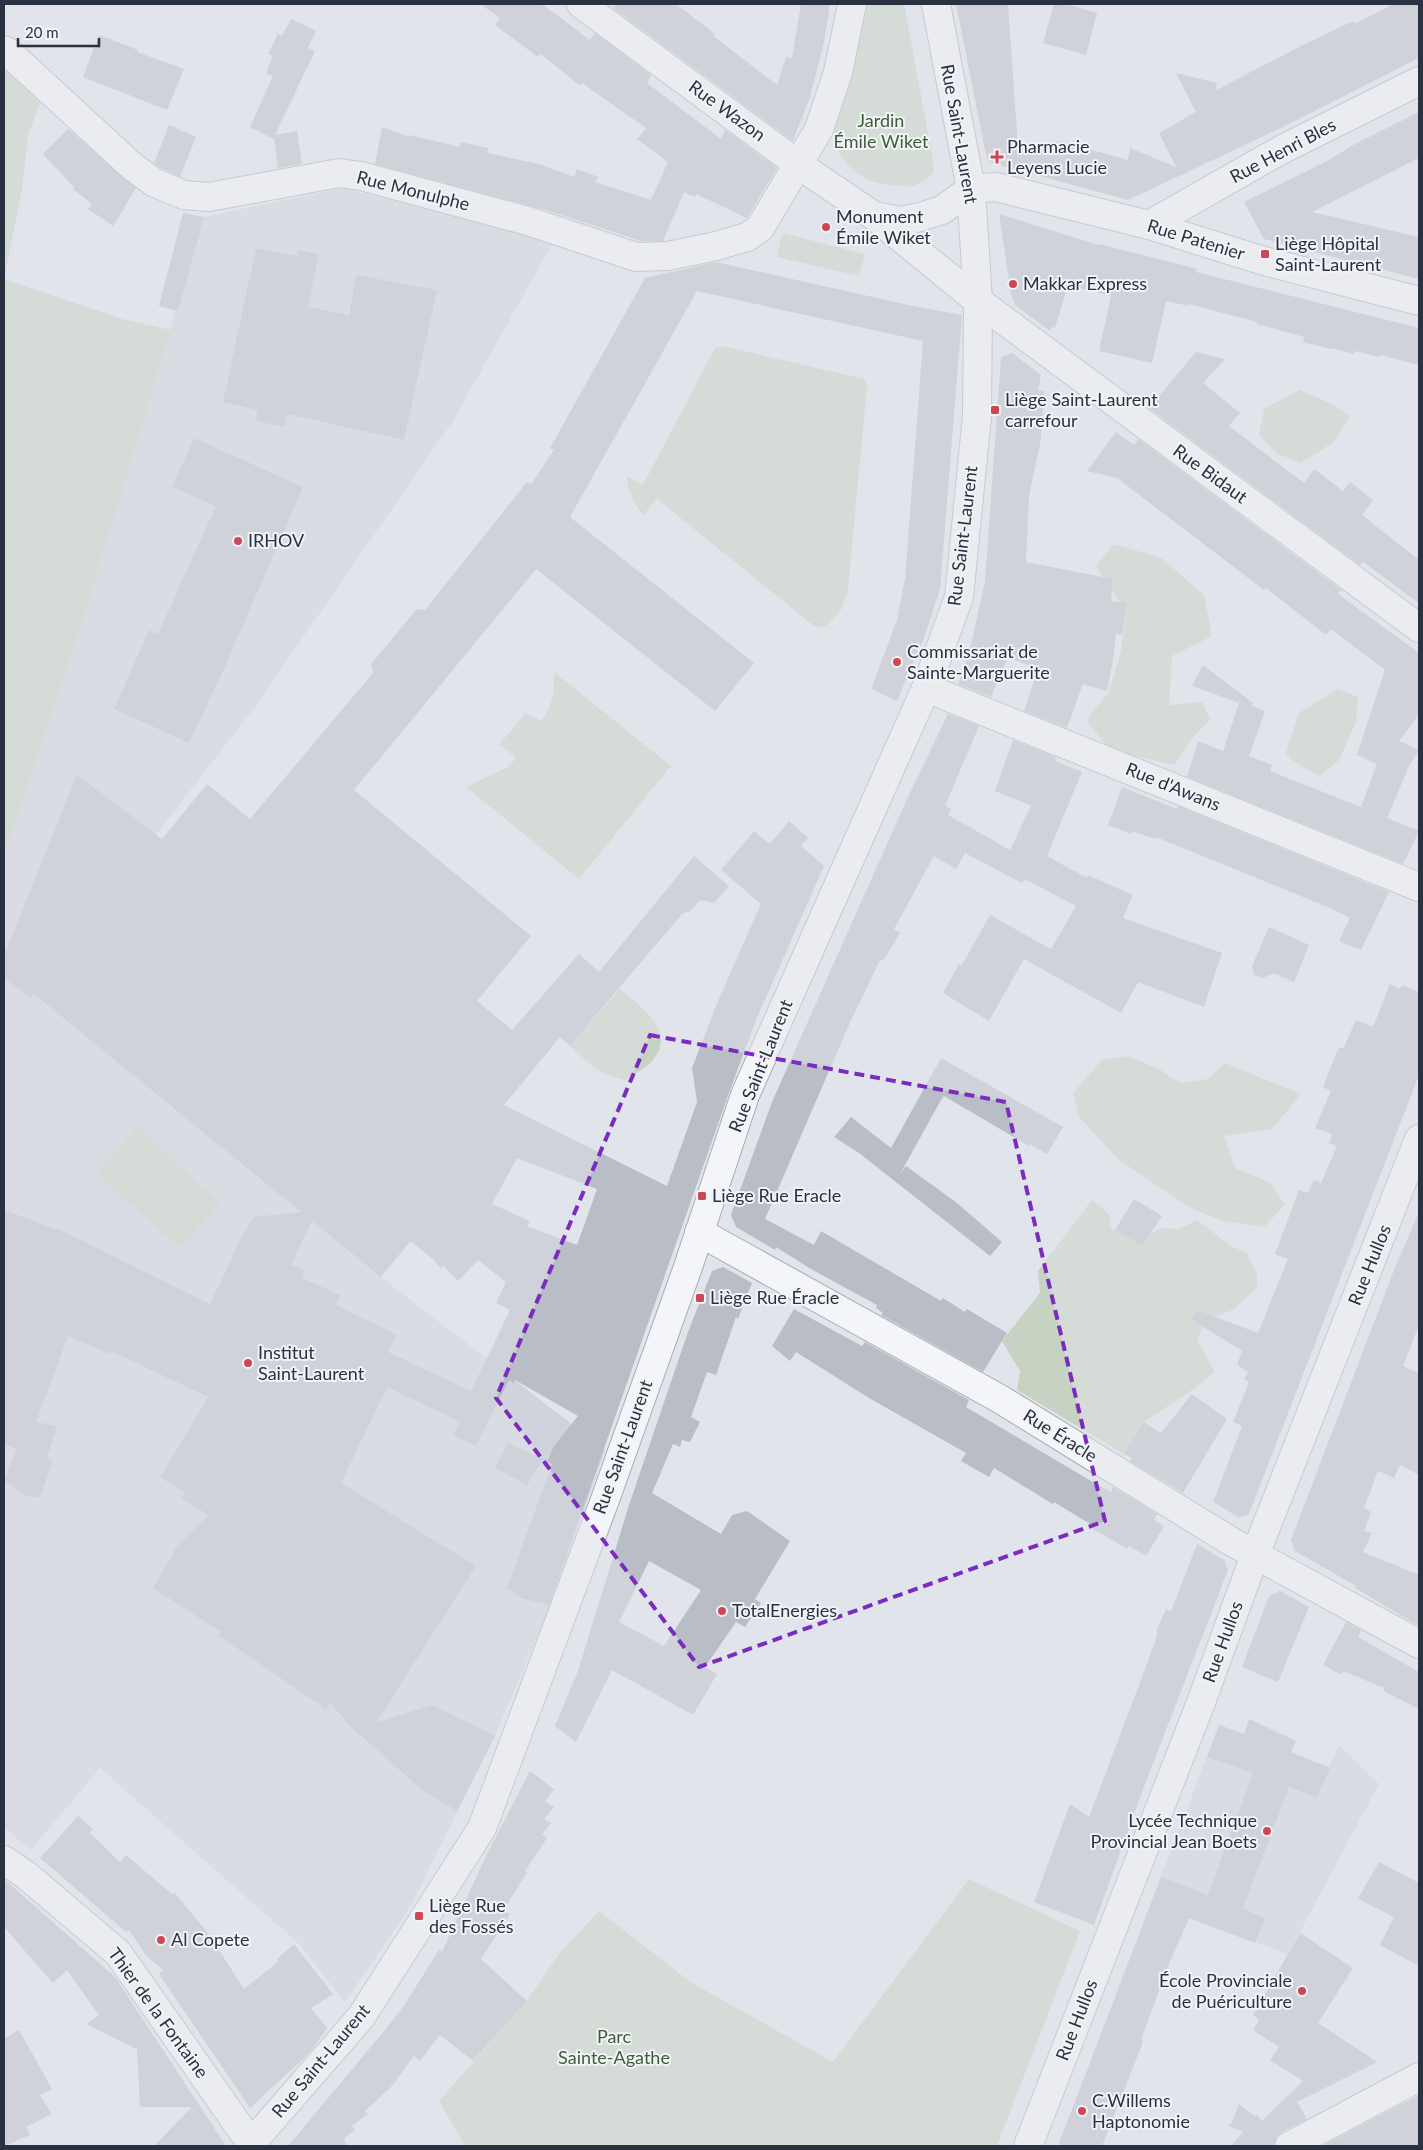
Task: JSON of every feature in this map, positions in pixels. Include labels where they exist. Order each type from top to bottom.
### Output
[{"type":"street","name":"Rue Wazon","points":[[581,4],[799,165],[874,216],[978,301]]},
{"type":"street","points":[[799,165],[819,129],[838,72],[852,4]]},
{"type":"street","name":"Rue Saint-Laurent","points":[[254,2144],[361,2017],[482,1828],[606,1497],[699,1232],[744,1095],[926,688],[959,597],[977,416],[978,301],[971,189],[936,4]]},
{"type":"street","name":"Rue Monulphe","points":[[4,50],[133,167],[155,183],[184,195],[209,197],[340,173],[361,176],[528,221],[636,256],[668,256],[747,237],[760,228],[799,165]]},
{"type":"street","name":"Rue Henri Bles","points":[[1148,225],[1279,151],[1419,81]]},
{"type":"street","name":"Rue Patenier","points":[[971,189],[996,187],[1148,225],[1264,261],[1419,302]]},
{"type":"street","name":"Rue Wazon","points":[[874,216],[902,220],[920,217],[942,210],[971,189]]},
{"type":"street","name":"Rue Bidaut","points":[[978,301],[1419,628]]},
{"type":"street","name":"Rue d'Awans","points":[[926,688],[1419,887]]},
{"type":"street","name":"Rue Hullos","points":[[1028,2146],[1197,1714],[1254,1555],[1413,1187],[1419,1139]]},
{"type":"street","name":"Rue Éracle","points":[[699,1232],[1000,1399],[1254,1555],[1419,1644]]},
{"type":"street","name":"Thier de la Fontaine","points":[[4,1860],[26,1875],[118,1953],[243,2132],[254,2144]]},
{"type":"street","points":[[1289,2146],[1419,2077]]},
{"type":"highlighted area","points":[[650,1035],[1006,1102],[1105,1521],[699,1667],[496,1398]]},
{"type":"shaded area","name":"Institut Saint-Laurent","points":[[341,188],[555,239],[453,421],[251,712],[155,836],[425,1224],[381,1277],[605,1450],[550,1606],[495,1736],[409,1909],[345,2002],[298,1943],[100,1768],[31,1850],[4,1828],[4,853],[70,662],[204,217]]},
{"type":"shaded area","name":"Lycée Technique Provincial Jean Boets","points":[[1219,1725],[1329,1768],[1339,1745],[1379,1784],[1288,1954],[1189,1918],[1181,1938],[1151,1927],[1150,1929],[1142,1926]]},
{"type":"green space","name":"Jardin Émile Wiket","points":[[865,4],[904,4],[933,160],[933,173],[917,185],[884,184],[863,177],[846,163],[836,145],[833,123]]},
{"type":"green space","points":[[4,69],[40,102],[28,136],[22,189],[4,279]]},
{"type":"green space","points":[[782,233],[865,254],[859,276],[777,257]]},
{"type":"green space","points":[[4,279],[122,319],[171,330],[70,662],[4,854]]},
{"type":"green space","points":[[723,346],[864,379],[867,386],[848,589],[841,610],[825,627],[814,626],[657,499],[643,515],[630,493],[627,476],[643,485],[715,348]]},
{"type":"green space","points":[[1300,390],[1332,404],[1350,416],[1334,442],[1301,463],[1276,453],[1259,435],[1264,409]]},
{"type":"green space","points":[[1114,544],[1161,558],[1204,595],[1212,636],[1172,656],[1169,705],[1202,702],[1210,720],[1193,737],[1174,765],[1110,750],[1086,720],[1109,692],[1121,651],[1126,612],[1096,566]]},
{"type":"green space","points":[[554,672],[671,766],[579,879],[466,787],[508,767],[516,758],[499,744],[525,713],[542,721],[552,698]]},
{"type":"green space","points":[[1338,689],[1358,697],[1356,722],[1339,760],[1319,776],[1293,761],[1286,753],[1299,713]]},
{"type":"green space","points":[[620,989],[653,1020],[661,1039],[659,1049],[653,1060],[625,1080],[607,1075],[589,1063],[570,1046]]},
{"type":"green space","points":[[1128,1056],[1159,1069],[1180,1083],[1208,1079],[1225,1063],[1301,1094],[1272,1129],[1224,1136],[1235,1168],[1271,1183],[1285,1205],[1264,1227],[1224,1221],[1192,1209],[1119,1160],[1079,1117],[1073,1093],[1102,1060]]},
{"type":"green space","points":[[137,1127],[221,1203],[179,1248],[96,1173]]},
{"type":"green space","points":[[1092,1200],[1109,1214],[1111,1228],[1142,1246],[1150,1234],[1163,1228],[1179,1229],[1197,1220],[1231,1246],[1247,1253],[1257,1275],[1257,1288],[1233,1310],[1206,1319],[1197,1340],[1215,1372],[1195,1388],[1144,1422],[1124,1454],[1017,1390],[1020,1371],[1002,1341],[1040,1293],[1038,1271]]},
{"type":"green space","name":"Parc Sainte-Agathe","points":[[969,1879],[1080,1931],[997,2146],[465,2146],[439,2101],[527,2001],[558,1955],[599,1911],[692,1983],[833,2062]]},
{"type":"building","points":[[480,4],[542,4],[590,40],[595,33],[651,75],[647,83],[721,139],[725,130],[777,168],[747,218],[696,194],[695,197],[684,192],[663,241],[641,241],[546,210],[375,164],[382,127],[409,137],[410,135],[460,147],[461,142],[488,148],[487,153],[539,164],[574,177],[577,169],[598,177],[595,182],[651,200],[668,162],[637,139],[646,128],[582,83],[580,86],[541,54],[538,57],[495,25],[500,18]]},
{"type":"building","points":[[616,4],[676,4],[715,34],[713,36],[777,85],[786,57],[792,58],[801,4],[830,4],[824,42],[810,97],[793,141],[613,8]]},
{"type":"building","points":[[956,4],[1008,4],[1018,147],[1060,141],[1128,160],[1130,148],[1176,167],[1159,133],[1196,112],[1176,73],[1217,83],[1216,90],[1299,47],[1353,21],[1355,24],[1393,4],[1419,4],[1419,58],[1285,126],[1128,200],[989,162],[986,155]]},
{"type":"building","points":[[1054,4],[1065,4],[1097,13],[1086,55],[1043,43]]},
{"type":"building","points":[[291,19],[316,31],[308,48],[315,51],[275,135],[297,131],[302,164],[278,168],[274,137],[273,139],[250,127],[273,76],[266,73],[273,56],[268,54],[278,34],[282,36]]},
{"type":"building","points":[[99,35],[138,50],[137,52],[184,69],[167,110],[83,77]]},
{"type":"building","points":[[1419,112],[1419,158],[1312,212],[1419,237],[1419,279],[1264,239],[1244,202],[1329,160],[1353,145]]},
{"type":"building","points":[[169,125],[196,137],[180,177],[154,163]]},
{"type":"building","points":[[68,129],[136,188],[113,226],[88,209],[92,204],[73,189],[74,187],[43,154]]},
{"type":"building","points":[[183,213],[204,217],[178,311],[159,306]]},
{"type":"building","points":[[999,214],[1098,245],[1197,269],[1196,272],[1419,328],[1419,365],[1380,355],[1379,357],[1355,351],[1354,354],[1303,342],[1304,337],[1257,324],[1257,322],[1189,304],[1189,306],[1166,301],[1152,363],[1099,351],[1111,296],[1068,285],[1055,328],[1052,327],[1050,331],[1015,305],[1011,293]]},
{"type":"building","points":[[256,248],[298,256],[299,250],[319,255],[308,307],[349,315],[356,275],[437,290],[404,440],[287,414],[284,427],[256,421],[258,410],[223,402]]},
{"type":"building","points":[[716,262],[913,306],[962,315],[940,589],[925,635],[897,701],[871,689],[897,620],[905,579],[923,341],[697,291],[570,517],[754,663],[715,711],[536,569],[354,790],[531,936],[477,1001],[512,1030],[579,954],[599,972],[694,856],[729,886],[714,903],[700,900],[690,911],[682,914],[570,1046],[560,1037],[504,1105],[667,1186],[697,1102],[692,1068],[718,1001],[761,904],[721,870],[754,831],[770,844],[789,821],[808,838],[801,846],[824,866],[756,1020],[549,1605],[521,1598],[507,1588],[552,1464],[547,1462],[554,1446],[578,1416],[515,1380],[513,1383],[509,1380],[476,1446],[453,1436],[460,1422],[387,1387],[341,1483],[476,1566],[376,1723],[432,1705],[495,1736],[457,1811],[422,1790],[352,1728],[330,1703],[326,1709],[219,1636],[221,1632],[153,1588],[177,1546],[208,1515],[181,1498],[185,1493],[160,1477],[208,1397],[111,1351],[110,1354],[68,1336],[36,1422],[57,1426],[47,1458],[53,1461],[40,1497],[25,1496],[4,1480],[17,1449],[4,1444],[4,1210],[67,1233],[210,1304],[243,1234],[254,1217],[301,1212],[34,994],[30,998],[4,977],[4,956],[77,775],[162,839],[207,784],[250,819],[373,673],[371,664],[417,609],[425,610],[527,482],[531,484],[554,450],[550,448],[645,278]],"holes":[[[517,1158],[597,1189],[577,1245],[527,1226],[530,1221],[492,1204]],[[312,1221],[381,1277],[410,1241],[433,1259],[441,1269],[443,1266],[458,1281],[478,1260],[506,1282],[496,1303],[510,1310],[471,1391],[388,1352],[397,1335],[336,1305],[340,1295],[302,1278],[306,1271],[291,1265]]]},
{"type":"building","points":[[1196,352],[1225,359],[1203,383],[1240,413],[1229,426],[1304,483],[1314,469],[1343,491],[1350,482],[1373,500],[1362,515],[1419,560],[1419,603],[1363,562],[1360,565],[1149,408]]},
{"type":"building","points":[[1012,353],[1041,375],[1038,390],[1044,391],[1041,439],[1029,496],[1026,562],[1113,579],[1111,601],[1127,603],[1122,635],[1116,634],[1107,691],[1083,684],[1067,728],[1024,711],[1038,669],[1008,657],[991,697],[958,684],[969,654],[985,581],[1001,357]]},
{"type":"building","points":[[1116,432],[1134,445],[1138,439],[1341,590],[1338,594],[1419,653],[1419,714],[1399,741],[1419,750],[1409,766],[1387,818],[1419,831],[1403,864],[1187,777],[1198,741],[1223,751],[1239,703],[1192,686],[1203,665],[1253,703],[1251,706],[1265,711],[1249,756],[1272,765],[1270,771],[1361,807],[1377,764],[1357,755],[1385,670],[1331,629],[1326,635],[1266,588],[1264,590],[1117,478],[1087,471]]},
{"type":"building","points":[[194,438],[303,487],[224,669],[189,743],[114,709],[149,630],[158,634],[216,506],[172,487]]},
{"type":"building","points":[[948,714],[979,726],[945,806],[951,809],[948,815],[1010,850],[1031,806],[995,791],[1013,740],[1056,757],[1055,761],[1082,772],[1047,856],[1087,878],[1088,875],[1133,895],[1123,918],[1222,953],[1204,1007],[1138,982],[1121,1013],[1024,959],[989,1021],[943,993],[959,964],[962,965],[990,915],[1051,949],[1076,906],[1025,879],[1022,883],[965,853],[956,869],[934,856],[894,929],[900,933],[883,961],[880,960],[848,1027],[765,1219],[814,1245],[821,1231],[941,1301],[943,1298],[965,1312],[967,1309],[1007,1333],[983,1372],[881,1315],[883,1313],[876,1308],[877,1305],[811,1269],[776,1247],[775,1250],[736,1227],[731,1215],[772,1102],[907,799]]},
{"type":"building","points":[[1122,787],[1177,809],[1178,806],[1389,892],[1361,950],[1339,941],[1350,918],[1330,908],[1156,837],[1155,839],[1132,831],[1131,834],[1108,825]]},
{"type":"building","points":[[1269,927],[1309,945],[1294,982],[1273,973],[1263,978],[1254,975],[1252,966]]},
{"type":"building","points":[[1390,984],[1400,989],[1402,985],[1419,992],[1419,1075],[1254,1501],[1248,1515],[1238,1517],[1213,1502],[1242,1426],[1233,1422],[1249,1382],[1244,1379],[1248,1372],[1237,1365],[1242,1351],[1192,1320],[1197,1310],[1258,1333],[1288,1259],[1275,1254],[1299,1190],[1308,1193],[1314,1180],[1321,1183],[1337,1146],[1329,1143],[1332,1134],[1315,1128],[1331,1091],[1323,1087],[1338,1049],[1344,1047],[1356,1020],[1373,1027]]},
{"type":"building","points":[[941,1058],[1063,1127],[1047,1154],[1030,1144],[1029,1146],[944,1096],[941,1100],[900,1174],[906,1166],[957,1203],[1002,1242],[990,1256],[859,1153],[834,1137],[851,1117],[891,1148]]},
{"type":"building","points":[[1134,1199],[1162,1216],[1142,1246],[1115,1230]]},
{"type":"building","points":[[1419,1212],[1419,1325],[1403,1366],[1419,1373],[1419,1475],[1400,1465],[1394,1478],[1378,1471],[1364,1508],[1371,1512],[1364,1531],[1372,1533],[1363,1552],[1419,1575],[1419,1626],[1355,1588],[1356,1586],[1295,1551],[1291,1540],[1394,1270]]},
{"type":"building","name":"TotalEnergies","points":[[723,1267],[752,1283],[738,1319],[736,1317],[716,1375],[707,1372],[691,1417],[700,1422],[690,1442],[682,1440],[680,1447],[673,1444],[652,1493],[721,1534],[732,1515],[747,1511],[790,1541],[755,1599],[761,1603],[745,1627],[736,1622],[705,1667],[717,1674],[693,1715],[612,1670],[576,1742],[555,1726],[578,1671],[629,1505],[688,1332],[712,1271]],"holes":[[[649,1561],[701,1590],[664,1646],[619,1622]]]},
{"type":"building","points":[[794,1309],[862,1346],[865,1342],[969,1400],[966,1407],[1091,1481],[1111,1492],[1113,1487],[1157,1514],[1154,1520],[1164,1526],[1146,1556],[1129,1546],[1127,1549],[1090,1527],[1090,1524],[1054,1502],[1053,1504],[994,1468],[989,1477],[961,1461],[966,1453],[869,1398],[796,1352],[790,1361],[772,1346]]},
{"type":"building","points":[[1192,1394],[1227,1419],[1183,1493],[1130,1461],[1132,1458],[1124,1454],[1144,1422],[1161,1433]]},
{"type":"building","points":[[507,1443],[543,1459],[527,1485],[495,1468]]},
{"type":"building","points":[[1197,1544],[1224,1560],[1228,1570],[1145,1784],[1094,1925],[1034,1902],[1070,1804],[1089,1817],[1144,1672],[1158,1633],[1156,1632],[1166,1609],[1171,1611]]},
{"type":"building","points":[[1280,1591],[1309,1607],[1278,1682],[1242,1667],[1269,1596]]},
{"type":"building","points":[[1346,1622],[1361,1630],[1358,1637],[1419,1672],[1419,1709],[1383,1691],[1384,1688],[1343,1671],[1341,1675],[1323,1665]]},
{"type":"building","points":[[1249,1719],[1296,1741],[1291,1752],[1330,1768],[1317,1798],[1289,1787],[1243,1909],[1265,1918],[1255,1943],[1189,1918],[1168,1966],[1141,2040],[1143,2042],[1102,2146],[1058,2146],[1161,1877],[1208,1895],[1253,1773],[1207,1757],[1219,1725],[1244,1734]]},
{"type":"building","points":[[530,1771],[554,1789],[545,1801],[554,1807],[544,1819],[551,1823],[542,1835],[547,1838],[525,1871],[527,1872],[503,1911],[510,1914],[481,1959],[527,2001],[473,2061],[440,2035],[420,2061],[414,2056],[391,2087],[365,2111],[368,2114],[352,2126],[355,2130],[344,2138],[347,2146],[288,2146],[385,2030],[405,2004],[439,1950],[442,1952],[486,1856]]},
{"type":"building","points":[[78,1816],[93,1829],[90,1833],[120,1862],[126,1855],[172,1894],[174,1892],[221,1949],[219,1950],[244,1989],[279,1961],[277,1959],[294,1944],[333,1994],[311,2008],[327,2028],[314,2047],[250,2108],[159,1974],[163,1970],[146,1955],[129,1930],[126,1932],[40,1858]]},
{"type":"building","points":[[1379,1862],[1419,1883],[1419,1966],[1380,1945],[1394,1917],[1358,1899]]},
{"type":"building","points":[[4,1879],[115,1977],[226,2146],[154,2146],[192,2107],[140,2107],[137,2049],[86,2024],[99,2015],[67,1970],[53,1983],[4,1927]]},
{"type":"building","name":"École Provinciale de Puériculture","points":[[1300,1933],[1353,1968],[1318,2023],[1377,2062],[1297,2102],[1307,2119],[1281,2132],[1276,2138],[1274,2146],[1231,2146],[1243,2132],[1228,2125],[1231,2124],[1239,2104],[1255,2116],[1257,2115],[1262,2121],[1303,2081],[1270,2060],[1279,2047],[1253,2030],[1259,2020],[1253,2015]]},
{"type":"building","points":[[19,2030],[52,2089],[40,2095],[52,2114],[26,2127],[30,2135],[4,2146],[4,2039]]},
{"type":"building","points":[[1419,2095],[1419,2146],[1322,2146]]},
{"type":"place","name":"Pharmacie Leyens Lucie","points":[[997,157]]},
{"type":"place","name":"Monument Émile Wiket","points":[[826,227]]},
{"type":"place","name":"Liège Hôpital Saint-Laurent","points":[[1265,254]]},
{"type":"place","name":"Makkar Express","points":[[1013,284]]},
{"type":"place","name":"Liège Saint-Laurent carrefour","points":[[995,410]]},
{"type":"place","name":"IRHOV","points":[[238,541]]},
{"type":"place","name":"Commissariat de Sainte-Marguerite","points":[[897,662]]},
{"type":"place","name":"Liège Rue Eracle","points":[[702,1196]]},
{"type":"place","name":"Liège Rue Éracle","points":[[700,1298]]},
{"type":"place","name":"Institut Saint-Laurent","points":[[248,1363]]},
{"type":"place","name":"TotalEnergies","points":[[722,1611]]},
{"type":"place","name":"Lycée Technique Provincial Jean Boets","points":[[1267,1831]]},
{"type":"place","name":"Liège Rue des Fossés","points":[[419,1916]]},
{"type":"place","name":"Al Copete","points":[[161,1940]]},
{"type":"place","name":"École Provinciale de Puériculture","points":[[1302,1991]]},
{"type":"place","name":"C.Willems Haptonomie","points":[[1082,2111]]}]
